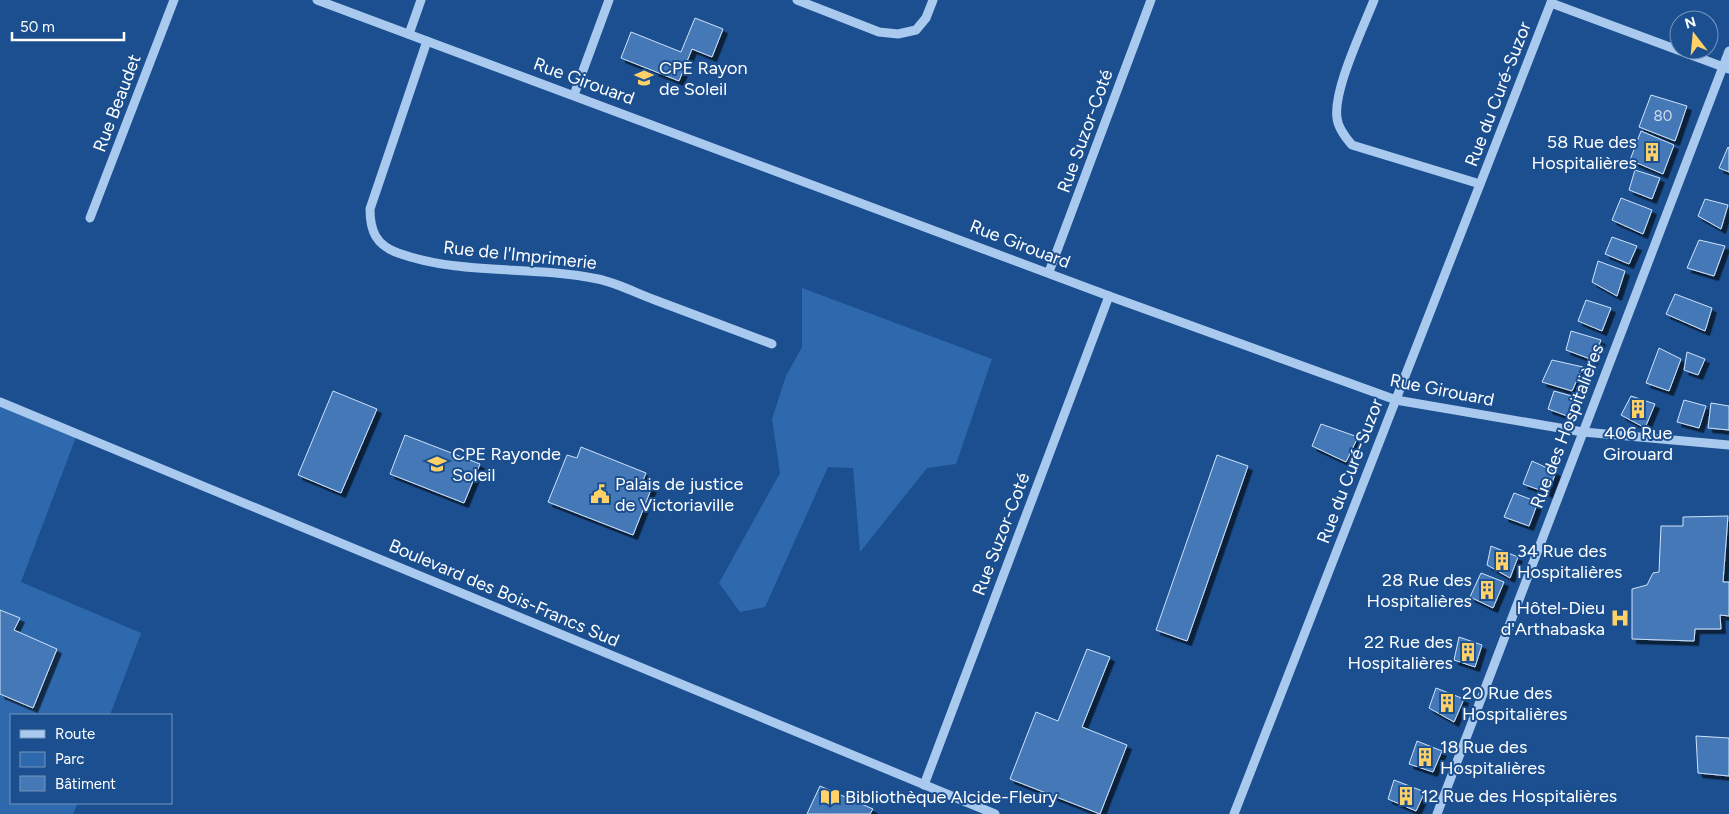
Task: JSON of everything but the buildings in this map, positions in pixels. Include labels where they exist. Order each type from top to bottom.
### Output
[{"type":"street","name":"Rue Beaudet","points":[[90,218],[174,0]]},
{"type":"street","name":"Rue Girouard","points":[[317,0],[1109,296],[1396,400],[1583,432],[1729,446]]},
{"type":"street","points":[[409,34],[421,0]]},
{"type":"street","points":[[574,95],[609,0]]},
{"type":"street","points":[[796,0],[879,32],[898,34],[916,30],[926,18],[933,0]]},
{"type":"street","name":"Rue Suzor-Coté","points":[[1049,272],[1151,0]]},
{"type":"street","points":[[1374,0],[1338,92],[1336,118],[1343,135],[1352,145],[1480,184]]},
{"type":"street","points":[[1552,1],[1726,68]]},
{"type":"street","name":"Rue du Curé-Suzor","points":[[1234,814],[1552,1]]},
{"type":"street","name":"Rue de l'Imprimerie","points":[[427,41],[370,209],[373,234],[382,243],[397,252],[451,266],[564,273],[600,279],[772,344]]},
{"type":"street","name":"Rue des Hospitalières","points":[[1436,814],[1726,68],[1729,51]]},
{"type":"street","name":"Rue Suzor-Coté","points":[[924,785],[1109,296]]},
{"type":"street","name":"Boulevard des Bois-Francs Sud","points":[[0,402],[995,814]]},
{"type":"green space","points":[[802,288],[992,359],[956,464],[927,468],[860,552],[853,468],[828,467],[765,607],[740,612],[719,583],[780,473],[772,419],[786,376],[802,347]]},
{"type":"green space","points":[[0,405],[76,437],[21,582],[141,633],[110,714],[10,714],[10,804],[78,804],[73,814],[0,814]]},
{"type":"place","name":"CPE Rayon de Soleil","points":[[644,78]]},
{"type":"place","name":"58 Rue des Hospitalières","points":[[1652,152]]},
{"type":"place","name":"406 Rue Girouard","points":[[1638,409]]},
{"type":"place","name":"CPE Rayonde Soleil","points":[[437,464]]},
{"type":"place","name":"Palais de justice de Victoriaville","points":[[600,494]]},
{"type":"place","name":"34 Rue des Hospitalières","points":[[1502,561]]},
{"type":"place","name":"28 Rue des Hospitalières","points":[[1487,590]]},
{"type":"place","name":"Hôtel-Dieu d'Arthabaska","points":[[1620,618]]},
{"type":"place","name":"22 Rue des Hospitalières","points":[[1468,652]]},
{"type":"place","name":"20 Rue des Hospitalières","points":[[1447,703]]},
{"type":"place","name":"18 Rue des Hospitalières","points":[[1425,757]]},
{"type":"place","name":"12 Rue des Hospitalières","points":[[1406,796]]},
{"type":"place","name":"Bibliothèque Alcide-Fleury","points":[[830,797]]}]
